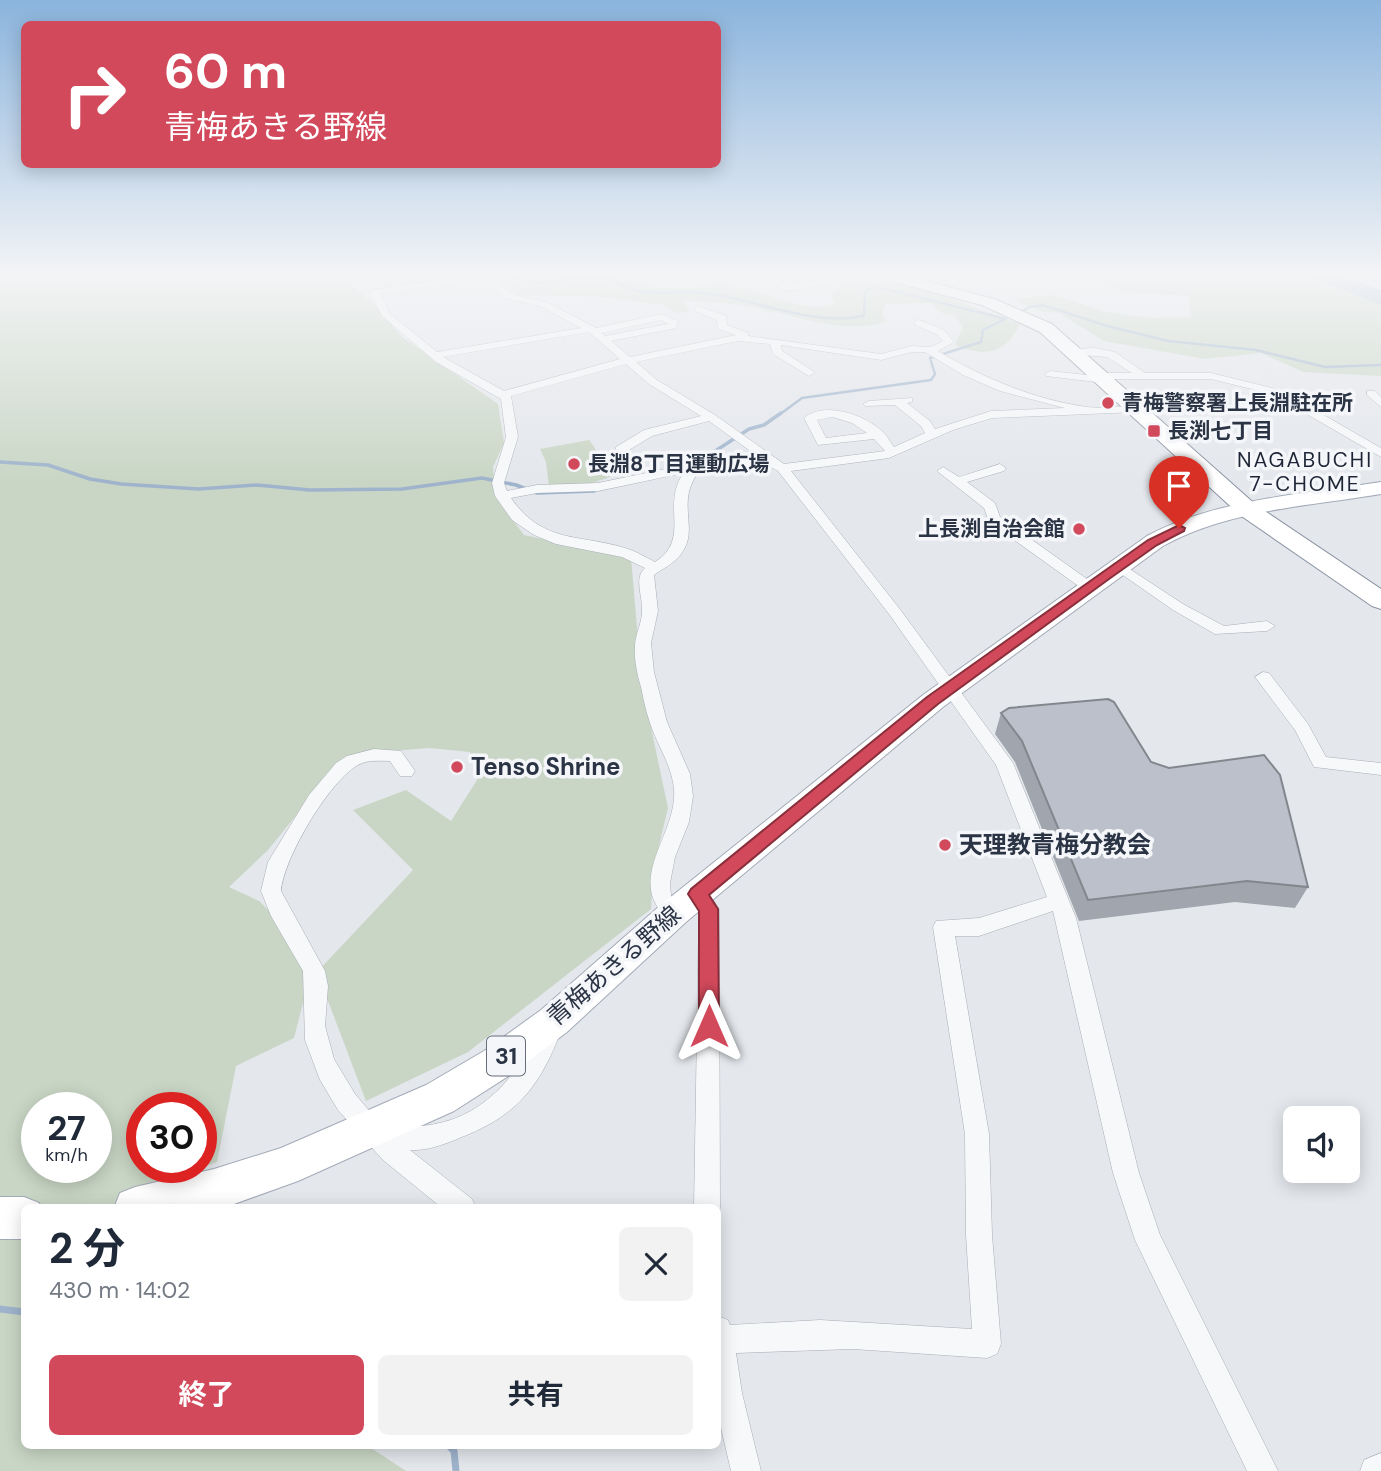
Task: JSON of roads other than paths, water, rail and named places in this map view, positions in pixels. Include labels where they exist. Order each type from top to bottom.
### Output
[{"type":"highway","points":[[1065,344],[1248,510],[1381,601]]},
{"type":"main road","name":"青梅あきる野線","points":[[151,1204],[238,1182],[284,1167],[440,1098],[496,1063],[554,1021],[686,903],[949,690],[1089,587],[1179,528],[1248,510],[1381,488]]},
{"type":"main road","points":[[0,1218],[21,1218]]},
{"type":"street","points":[[422,344],[449,366],[504,395],[510,410],[512,437],[500,481],[517,517],[539,532],[569,543],[626,553],[655,567]]},
{"type":"street","points":[[436,355],[507,344]]},
{"type":"street","points":[[610,344],[653,382],[711,417],[778,465],[894,611],[1004,763],[1066,918],[1126,1174],[1148,1240],[1263,1471]]},
{"type":"street","points":[[504,395],[626,360],[700,344]]},
{"type":"street","points":[[775,344],[777,352],[809,373]]},
{"type":"street","points":[[793,344],[881,357],[912,349],[934,353],[967,373],[1004,389],[1092,412]]},
{"type":"street","points":[[934,353],[947,344]]},
{"type":"street","points":[[1074,352],[1095,350],[1121,356],[1142,375]]},
{"type":"street","points":[[1056,361],[1053,374],[1103,378],[1142,375],[1211,376],[1276,392],[1380,451]]},
{"type":"street","points":[[1371,393],[1381,404]]},
{"type":"street","points":[[1086,398],[1092,412]]},
{"type":"street","points":[[869,404],[902,400],[933,434]]},
{"type":"street","points":[[500,481],[521,491],[599,486],[696,467],[778,465],[892,452],[933,434],[991,415],[1138,409]]},
{"type":"street","points":[[880,435],[822,442],[810,418],[841,413],[880,435],[892,452]]},
{"type":"street","points":[[620,450],[648,433],[711,417]]},
{"type":"street","points":[[696,467],[689,473],[678,497],[681,537],[679,547],[667,561],[647,574],[650,618],[643,648],[654,710],[681,771],[683,785],[681,809],[660,865],[662,899],[709,909],[707,1204]]},
{"type":"street","points":[[958,481],[1000,468]]},
{"type":"street","points":[[943,471],[990,506],[993,519],[1089,587]]},
{"type":"street","points":[[500,481],[536,489]]},
{"type":"street","points":[[1119,566],[1178,607],[1221,631],[1267,626]]},
{"type":"street","points":[[1263,677],[1301,728],[1320,762],[1381,769]]},
{"type":"street","points":[[406,771],[395,755],[378,754],[352,760],[307,809],[272,870],[270,891],[315,972],[314,1035],[332,1080],[368,1131],[458,1204]]},
{"type":"street","points":[[721,1335],[887,1336],[987,1343],[979,1235],[977,1134],[943,927],[979,927],[1059,901]]},
{"type":"street","points":[[721,1374],[722,1394],[746,1471]]},
{"type":"street","points":[[1375,1471],[1381,1468]]},
{"type":"waterway","points":[[779,415],[802,398],[931,380],[935,374],[930,358],[976,344]]},
{"type":"waterway","points":[[1194,344],[1256,350],[1325,367],[1381,365]]},
{"type":"waterway","points":[[666,469],[700,461],[749,429],[764,425],[781,413]]},
{"type":"waterway","points":[[0,462],[48,465],[90,479],[121,484],[198,489],[257,485],[310,490],[402,489],[482,478],[516,485],[537,493],[594,491]]},
{"type":"waterway","points":[[0,1309],[21,1312]]},
{"type":"waterway","points":[[452,1449],[456,1471]]},
{"type":"place","name":"青梅警察署上長淵駐在所","points":[[1108,403]]},
{"type":"place","name":"長渕七丁目","points":[[1154,431]]},
{"type":"place","name":"長淵8丁目運動広場","points":[[574,464]]},
{"type":"place","name":"上長渕自治会館","points":[[1079,529]]},
{"type":"place","name":"Tenso Shrine","points":[[457,767]]},
{"type":"place","name":"天理教青梅分教会","points":[[945,845]]},
{"type":"district","name":"NAGABUCHI 7-CHOME","points":[[1305,472]]}]
